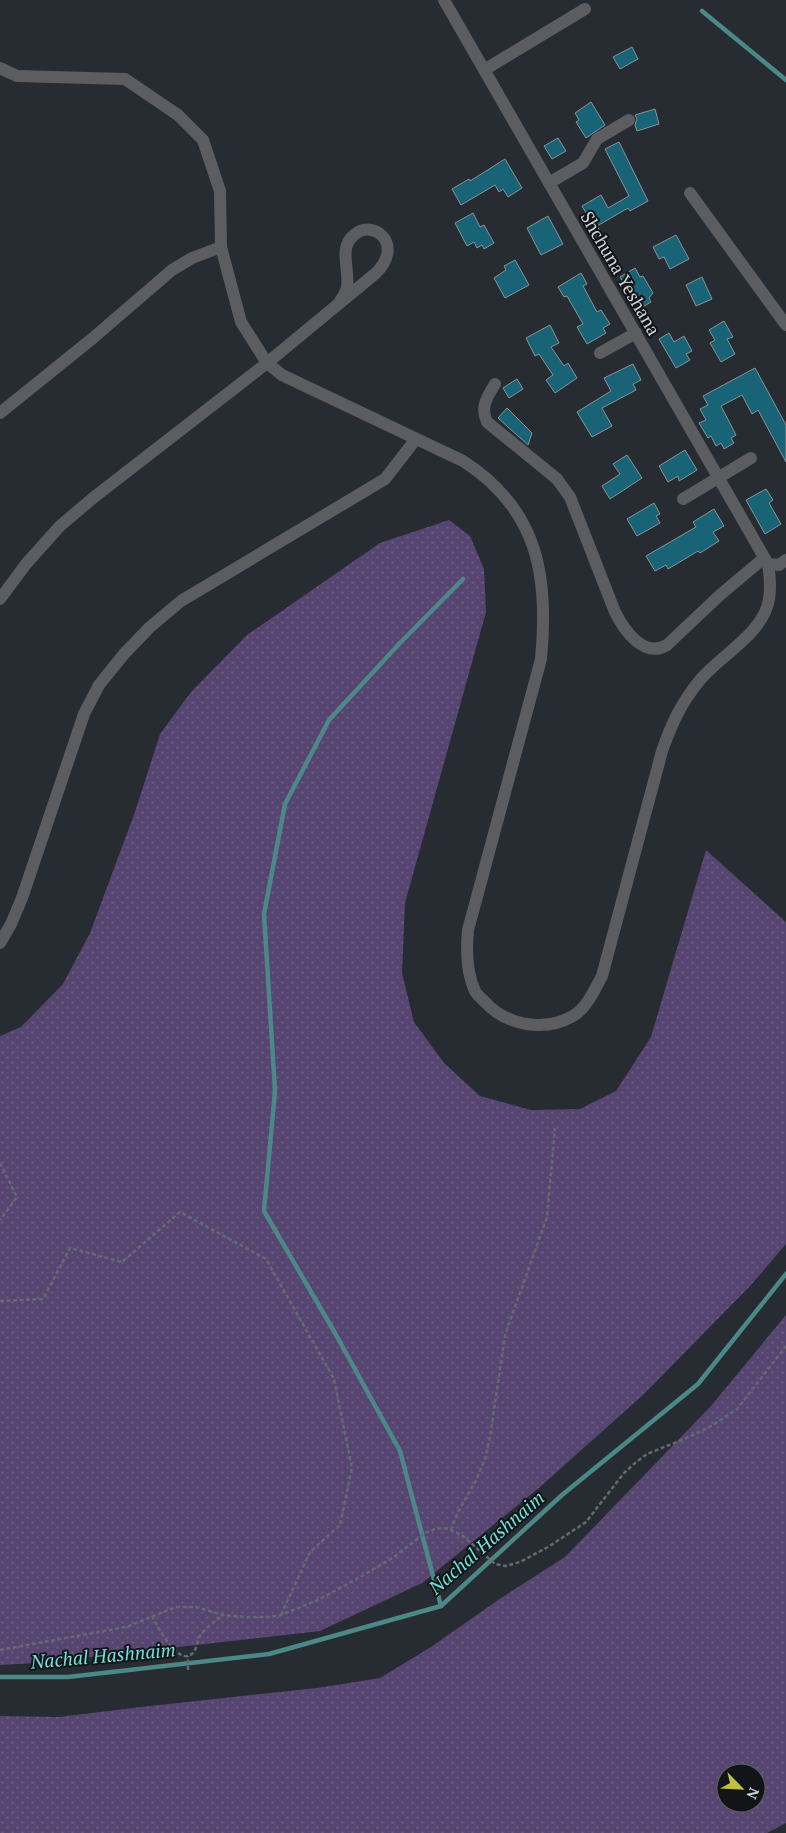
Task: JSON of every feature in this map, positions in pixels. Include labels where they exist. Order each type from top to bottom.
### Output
[{"type":"street","name":"Shchuna Yeshana","points":[[444,0],[766,561]]},
{"type":"street","points":[[484,70],[585,9]]},
{"type":"street","points":[[0,68],[17,76],[125,79],[178,115],[203,140],[220,191],[221,247],[241,322],[266,363],[282,375],[463,461],[483,474],[506,497],[522,522],[536,554],[543,586],[544,622],[541,659],[468,930],[466,953],[469,973],[476,992],[492,1009],[508,1019],[530,1025],[552,1024],[574,1016],[588,1001],[602,976],[662,751],[675,717],[684,700],[702,678],[753,630],[763,617],[769,601],[771,588],[766,561]]},
{"type":"street","points":[[549,182],[583,162],[598,139],[629,120]]},
{"type":"street","points":[[690,193],[786,325]]},
{"type":"street","points":[[0,599],[26,564],[60,526],[266,363],[376,273],[387,258],[389,250],[387,243],[380,234],[374,231],[361,230],[350,239],[346,252],[347,287],[340,301]]},
{"type":"street","points":[[0,413],[172,270],[192,258],[221,247]]},
{"type":"street","points":[[600,353],[636,333]]},
{"type":"street","points":[[495,384],[485,400],[483,414],[487,422],[557,478],[564,488],[570,497],[615,612],[623,628],[640,644],[654,649],[661,649],[720,594],[766,561]]},
{"type":"street","points":[[0,943],[11,924],[22,898],[84,714],[99,685],[124,654],[181,601],[385,479],[416,439]]},
{"type":"street","points":[[683,499],[751,458]]},
{"type":"street","points":[[766,561],[778,565],[786,560]]},
{"type":"path","points":[[451,1530],[485,1459],[505,1335],[546,1217],[555,1128]]},
{"type":"path","points":[[0,1163],[17,1197],[0,1220]]},
{"type":"path","points":[[0,1301],[43,1299],[70,1248],[122,1262],[180,1212],[266,1259],[334,1379],[352,1468],[340,1525],[310,1552],[281,1615]]},
{"type":"path","points":[[0,1650],[126,1627],[176,1607],[186,1606],[223,1615],[259,1618],[281,1615],[318,1600],[362,1576],[394,1557],[425,1533],[436,1529],[444,1528],[463,1536],[498,1566],[515,1563],[533,1556],[586,1522],[624,1473],[641,1458],[660,1448],[689,1437],[736,1409],[786,1346]]},
{"type":"path","points":[[152,1616],[165,1641],[182,1655],[188,1656],[192,1655],[203,1632],[223,1615]]},
{"type":"path","points":[[188,1656],[188,1670]]},
{"type":"shaded area","points":[[449,520],[470,536],[484,569],[486,612],[405,903],[402,973],[414,1022],[444,1063],[480,1096],[531,1110],[580,1109],[616,1091],[651,1037],[706,850],[786,922],[786,1244],[751,1285],[644,1394],[540,1487],[422,1583],[320,1631],[38,1663],[0,1665],[0,1036],[21,1027],[63,984],[90,933],[135,812],[160,734],[191,692],[247,635],[380,543]]},
{"type":"shaded area","points":[[786,1315],[786,1823],[767,1833],[0,1833],[0,1716],[59,1717],[317,1688],[380,1678],[431,1647],[501,1598],[565,1557],[711,1406]]},
{"type":"building","points":[[632,47],[638,59],[620,69],[613,57]]},
{"type":"building","points":[[591,102],[605,125],[586,138],[576,122],[579,120],[575,113]]},
{"type":"building","points":[[655,109],[659,124],[637,131],[635,115]]},
{"type":"building","points":[[558,138],[566,151],[552,159],[544,146]]},
{"type":"building","points":[[619,142],[648,201],[630,211],[628,208],[597,226],[611,250],[602,255],[582,220],[588,216],[582,206],[601,195],[608,208],[629,196],[605,149]]},
{"type":"building","points":[[505,159],[522,188],[508,197],[503,189],[499,192],[495,185],[461,205],[452,189],[469,179],[470,181]]},
{"type":"building","points":[[473,213],[480,227],[484,225],[494,243],[484,249],[482,245],[477,248],[474,242],[467,246],[455,223]]},
{"type":"building","points":[[548,216],[563,244],[541,255],[527,228]]},
{"type":"building","points":[[676,235],[689,259],[670,269],[664,257],[659,259],[653,247]]},
{"type":"building","points":[[515,260],[529,285],[505,298],[494,278],[506,270],[504,266]]},
{"type":"building","points":[[635,268],[640,277],[643,276],[653,293],[649,298],[651,302],[639,309],[620,277]]},
{"type":"building","points":[[581,273],[587,284],[583,286],[597,312],[601,310],[610,324],[603,328],[606,333],[587,344],[577,327],[583,324],[567,296],[564,297],[558,287]]},
{"type":"building","points":[[702,277],[712,299],[696,306],[686,285]]},
{"type":"building","points":[[724,321],[733,337],[727,339],[735,354],[721,362],[710,343],[715,340],[709,330]]},
{"type":"building","points":[[550,325],[559,343],[551,347],[564,366],[568,363],[577,378],[555,393],[546,380],[553,375],[539,354],[535,356],[526,338]]},
{"type":"building","points":[[669,333],[674,342],[684,336],[692,351],[686,354],[690,360],[676,368],[659,339]]},
{"type":"building","points":[[633,364],[641,380],[633,384],[636,390],[602,408],[612,426],[592,437],[577,412],[611,391],[604,378]]},
{"type":"building","points":[[755,368],[786,425],[786,462],[758,410],[752,414],[742,395],[721,406],[736,435],[731,438],[734,443],[724,449],[721,443],[716,446],[711,436],[708,438],[699,423],[706,420],[700,409],[708,405],[703,396]]},
{"type":"building","points":[[517,379],[523,389],[509,398],[503,388]]},
{"type":"building","points":[[507,408],[532,433],[528,445],[498,418]]},
{"type":"building","points":[[685,450],[697,470],[679,481],[678,476],[668,482],[659,466]]},
{"type":"building","points":[[627,455],[642,478],[610,499],[602,486],[620,474],[613,464]]},
{"type":"building","points":[[766,489],[773,500],[769,503],[781,524],[765,534],[746,500]]},
{"type":"building","points":[[654,503],[660,514],[656,516],[660,523],[637,536],[627,519]]},
{"type":"building","points":[[714,509],[724,526],[713,532],[719,541],[668,569],[666,565],[655,571],[646,556],[696,527],[693,522]]},
{"type":"waterway","points":[[702,11],[786,80]]},
{"type":"waterway","points":[[441,1606],[400,1451],[335,1333],[264,1211],[275,1091],[264,914],[285,804],[329,720],[399,644],[463,579]]},
{"type":"waterway","name":"Nachal Hashnaim","points":[[0,1677],[68,1677],[269,1654],[441,1606],[562,1495],[698,1384],[786,1274]]}]
